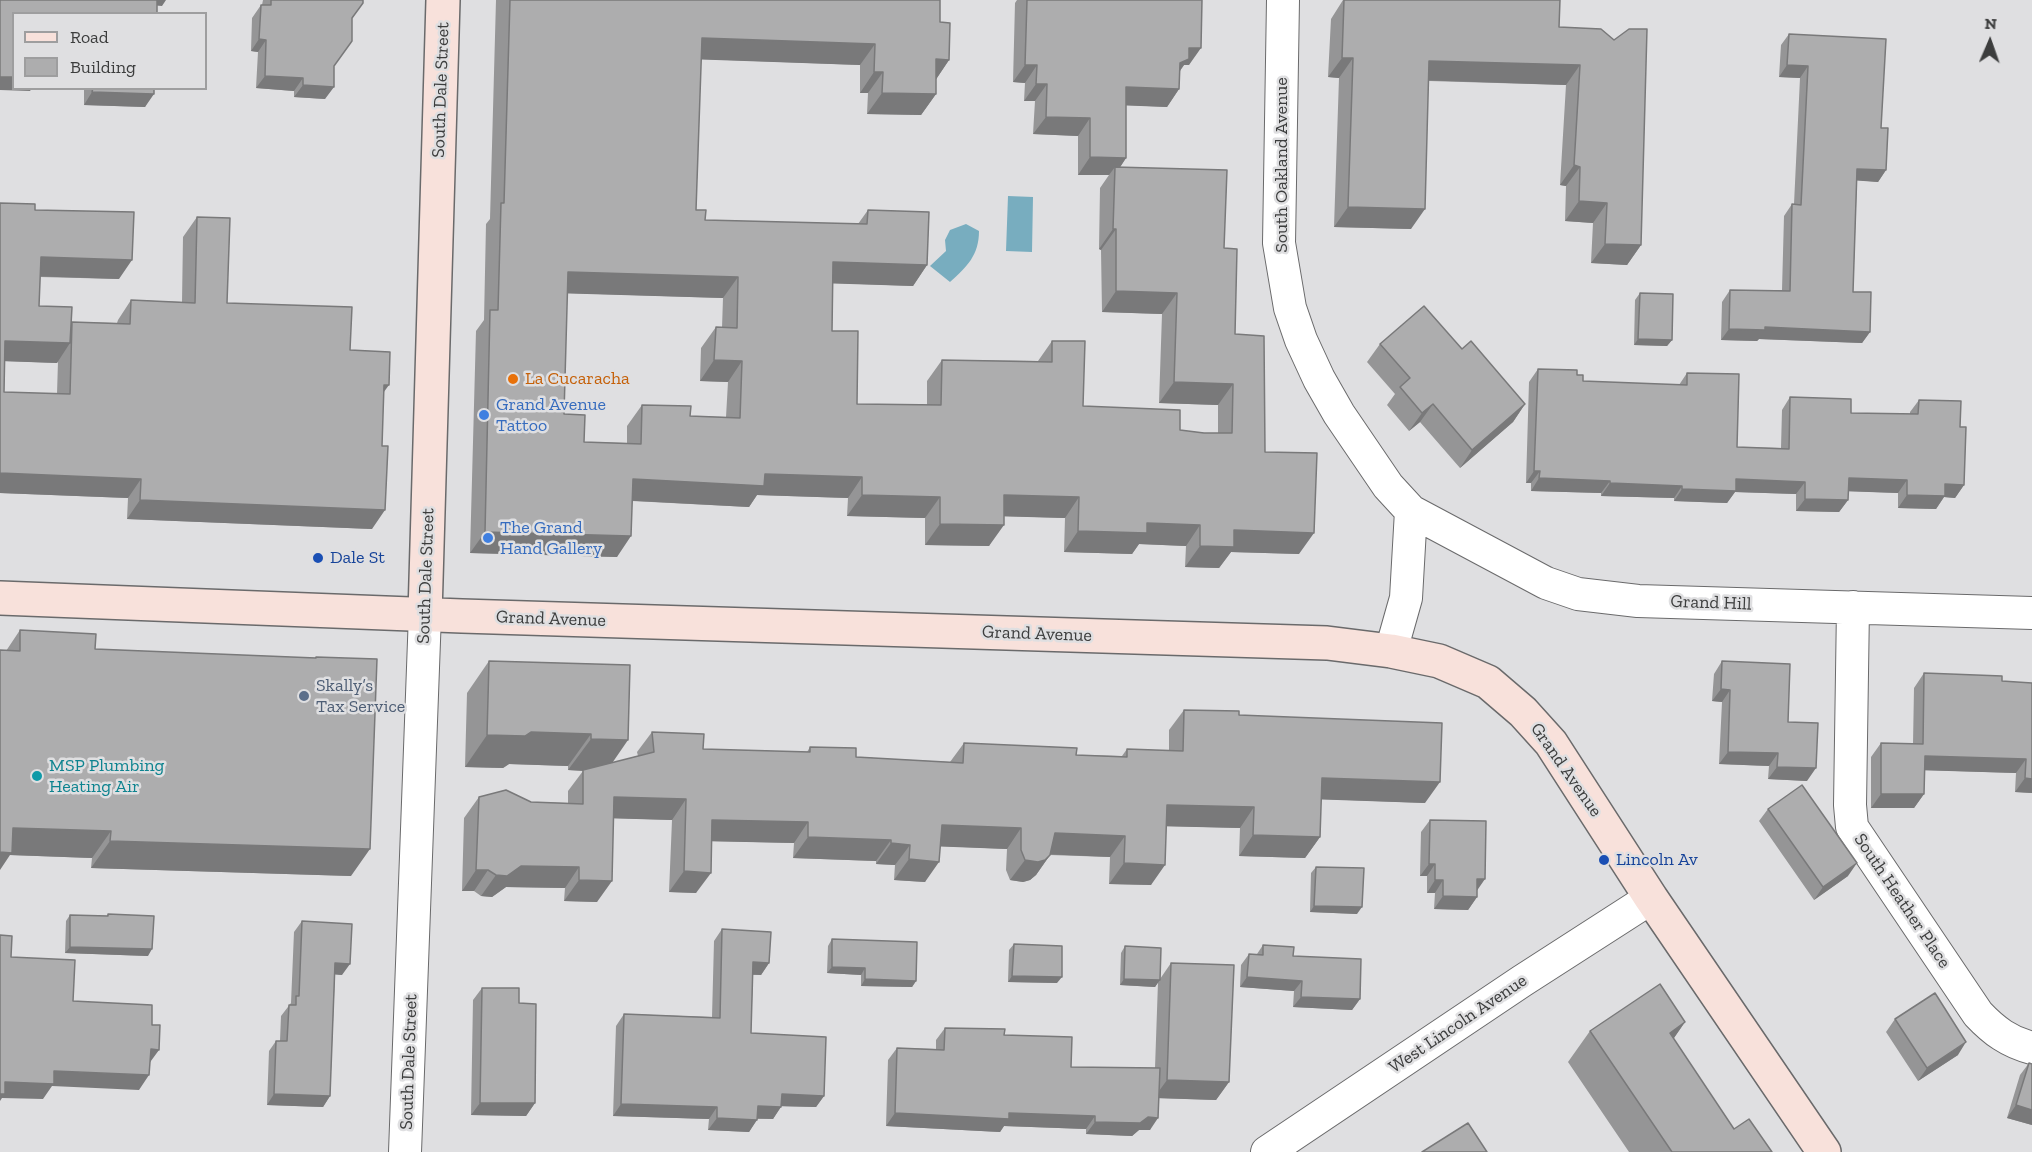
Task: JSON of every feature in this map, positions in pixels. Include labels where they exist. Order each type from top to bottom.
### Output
[{"type":"main road","name":"South Dale Street","points":[[425,614],[443,0]]},
{"type":"main road","name":"Grand Avenue","points":[[0,598],[1315,642],[1391,651],[1439,661],[1488,682],[1523,712],[1551,743],[1651,898],[1824,1152]]},
{"type":"street","name":"South Oakland Avenue","points":[[1283,0],[1279,231],[1280,253],[1290,308],[1301,340],[1319,379],[1339,414],[1388,486],[1411,511]]},
{"type":"street","name":"Grand Hill","points":[[1411,511],[1546,583],[1578,594],[1638,601],[2032,613]]},
{"type":"street","points":[[1391,651],[1406,598],[1411,511]]},
{"type":"street","name":"South Heather Place","points":[[1853,607],[1850,805],[1852,827],[1978,1014],[2001,1035],[2014,1043],[2032,1048]]},
{"type":"street","name":"South Dale Street","points":[[405,1152],[425,614]]},
{"type":"street","name":"West Lincoln Avenue","points":[[1283,1148],[1522,981],[1651,898]]},
{"type":"water","points":[[1008,196],[1033,197],[1032,252],[1006,251]]},
{"type":"water","points":[[966,224],[979,231],[977,247],[967,266],[950,282],[930,266],[946,251],[945,240],[950,230]]},
{"type":"building","points":[[0,0],[157,0],[157,12],[12,12],[12,77],[0,77]]},
{"type":"building","points":[[271,0],[363,0],[352,18],[352,41],[334,66],[334,87],[303,85],[303,78],[265,76],[266,40],[259,39],[261,5],[271,5]]},
{"type":"building","points":[[510,0],[940,0],[940,22],[950,23],[949,60],[936,59],[936,94],[882,93],[883,72],[874,72],[875,44],[702,38],[696,210],[706,210],[705,220],[867,224],[868,210],[929,212],[927,265],[833,262],[832,331],[858,331],[857,404],[941,405],[942,360],[1052,362],[1052,341],[1085,341],[1083,406],[1180,410],[1180,430],[1232,433],[1233,384],[1174,382],[1177,293],[1116,291],[1116,229],[1113,229],[1115,167],[1227,170],[1224,248],[1237,249],[1235,334],[1264,336],[1265,452],[1317,453],[1314,533],[1234,530],[1234,547],[1200,546],[1200,525],[1147,523],[1147,533],[1078,531],[1079,497],[1004,495],[1004,525],[940,524],[940,497],[862,495],[862,477],[765,474],[764,486],[633,479],[631,536],[485,532],[490,310],[498,310],[501,203],[504,203]],"holes":[[[568,272],[738,277],[737,328],[716,327],[714,360],[742,361],[740,418],[690,416],[691,406],[642,405],[641,444],[584,442],[585,415],[564,414]]]},
{"type":"building","points":[[1027,0],[1202,0],[1201,48],[1189,48],[1189,59],[1180,63],[1179,89],[1126,87],[1126,158],[1090,157],[1090,118],[1046,117],[1047,84],[1036,84],[1037,65],[1025,65]]},
{"type":"building","points":[[1344,0],[1560,0],[1559,27],[1601,29],[1614,40],[1629,29],[1647,29],[1641,245],[1605,244],[1607,203],[1579,201],[1580,167],[1574,165],[1580,65],[1429,61],[1425,209],[1348,207],[1353,58],[1342,58]]},
{"type":"building","points":[[1789,34],[1886,39],[1881,128],[1888,128],[1886,170],[1857,169],[1853,292],[1871,292],[1870,332],[1765,327],[1765,330],[1729,329],[1730,290],[1790,291],[1792,204],[1801,205],[1808,66],[1787,65]]},
{"type":"building","points":[[92,90],[154,90],[154,94],[92,92]]},
{"type":"building","points":[[0,203],[35,204],[35,210],[134,212],[132,260],[41,257],[39,306],[72,307],[70,343],[5,341],[4,392],[70,394],[72,322],[130,324],[131,300],[195,303],[197,217],[230,218],[227,303],[352,307],[350,350],[390,352],[389,385],[384,385],[382,446],[388,446],[385,510],[140,500],[141,479],[0,473]]},
{"type":"building","points":[[1640,293],[1673,294],[1672,340],[1638,339]]},
{"type":"building","points":[[1424,306],[1462,349],[1471,341],[1525,404],[1472,450],[1433,404],[1422,413],[1400,387],[1410,378],[1380,344]]},
{"type":"building","points":[[1538,369],[1577,370],[1577,375],[1583,375],[1583,381],[1687,385],[1687,373],[1739,374],[1737,447],[1789,449],[1790,397],[1851,399],[1851,413],[1918,414],[1919,400],[1961,401],[1960,427],[1966,427],[1964,485],[1945,484],[1945,496],[1907,495],[1907,480],[1849,478],[1848,500],[1805,499],[1805,482],[1736,479],[1736,491],[1539,478],[1540,471],[1534,471]]},
{"type":"building","points":[[20,630],[96,634],[95,649],[377,659],[370,849],[110,841],[111,831],[13,828],[12,853],[0,852],[0,650],[20,651]]},
{"type":"building","points":[[489,661],[630,665],[628,740],[591,739],[591,734],[531,732],[525,736],[487,735]]},
{"type":"building","points":[[1722,661],[1790,664],[1788,722],[1818,723],[1816,768],[1777,767],[1778,753],[1728,752],[1730,690],[1721,689]]},
{"type":"building","points":[[1924,673],[2002,676],[2002,681],[2032,683],[2032,779],[2025,778],[2026,759],[1925,756],[1924,794],[1881,794],[1881,743],[1923,744]]},
{"type":"building","points":[[1184,710],[1239,711],[1239,715],[1442,723],[1440,782],[1322,778],[1320,837],[1253,835],[1254,807],[1167,805],[1165,865],[1124,863],[1125,836],[1055,833],[1050,855],[1038,862],[1025,860],[1021,850],[1021,828],[942,825],[939,862],[909,859],[910,845],[891,843],[891,840],[808,837],[808,822],[712,820],[711,873],[684,871],[686,799],[614,797],[612,881],[579,880],[579,867],[521,866],[507,876],[496,875],[488,870],[476,870],[479,797],[506,790],[531,802],[583,804],[583,770],[654,752],[652,732],[704,734],[703,749],[810,752],[810,747],[856,748],[856,757],[963,763],[964,743],[1077,748],[1076,755],[1127,757],[1127,749],[1183,751]]},
{"type":"building","points":[[1802,785],[1857,863],[1823,887],[1768,809]]},
{"type":"building","points":[[1430,820],[1486,821],[1485,879],[1477,879],[1477,897],[1443,896],[1443,880],[1435,880],[1435,864],[1429,864]]},
{"type":"building","points":[[1316,867],[1364,868],[1362,907],[1314,906]]},
{"type":"building","points":[[108,914],[154,916],[152,949],[70,947],[70,915],[108,916]]},
{"type":"building","points":[[302,921],[352,924],[350,964],[335,963],[330,1096],[274,1094],[276,1041],[287,1041],[289,1005],[296,1005],[296,996],[299,996]]},
{"type":"building","points":[[722,929],[771,932],[769,963],[753,962],[751,1033],[826,1037],[824,1096],[782,1094],[781,1107],[758,1106],[757,1120],[717,1118],[717,1107],[621,1104],[624,1014],[720,1018]]},
{"type":"building","points":[[0,935],[12,936],[11,957],[75,960],[73,1001],[152,1005],[152,1025],[160,1025],[159,1050],[151,1049],[149,1075],[54,1071],[54,1084],[5,1082],[5,1094],[0,1094]]},
{"type":"building","points":[[832,939],[917,942],[916,981],[865,979],[865,968],[832,967]]},
{"type":"building","points":[[1014,944],[1062,946],[1062,977],[1012,976]]},
{"type":"building","points":[[1263,945],[1294,947],[1293,956],[1361,959],[1360,999],[1301,997],[1302,981],[1247,977],[1249,954],[1263,955]]},
{"type":"building","points":[[1125,946],[1161,948],[1160,980],[1124,979]]},
{"type":"building","points":[[1171,963],[1234,965],[1229,1082],[1167,1080]]},
{"type":"building","points":[[1660,984],[1685,1022],[1670,1033],[1734,1129],[1749,1119],[1772,1152],[1672,1152],[1590,1031]]},
{"type":"building","points":[[482,988],[519,988],[519,1003],[536,1004],[535,1103],[480,1103]]},
{"type":"building","points":[[1935,993],[1966,1042],[1927,1068],[1895,1019]]},
{"type":"building","points":[[945,1028],[1005,1029],[1004,1035],[1072,1037],[1071,1067],[1160,1068],[1158,1118],[1148,1117],[1140,1123],[1095,1122],[1095,1116],[1009,1113],[1009,1119],[895,1113],[897,1048],[944,1050]]},
{"type":"building","points":[[2029,1063],[2032,1064],[2032,1110],[2016,1105]]},
{"type":"building","points":[[1468,1123],[1487,1152],[1422,1152]]},
{"type":"place","name":"La Cucaracha","points":[[513,379]]},
{"type":"place","name":"Grand Avenue Tattoo","points":[[484,415]]},
{"type":"place","name":"The Grand Hand Gallery","points":[[488,538]]},
{"type":"place","name":"Dale St","points":[[318,558]]},
{"type":"place","name":"Skally’s Tax Service","points":[[304,696]]},
{"type":"place","name":"MSP Plumbing Heating Air","points":[[37,776]]},
{"type":"place","name":"Lincoln Av","points":[[1604,860]]}]
